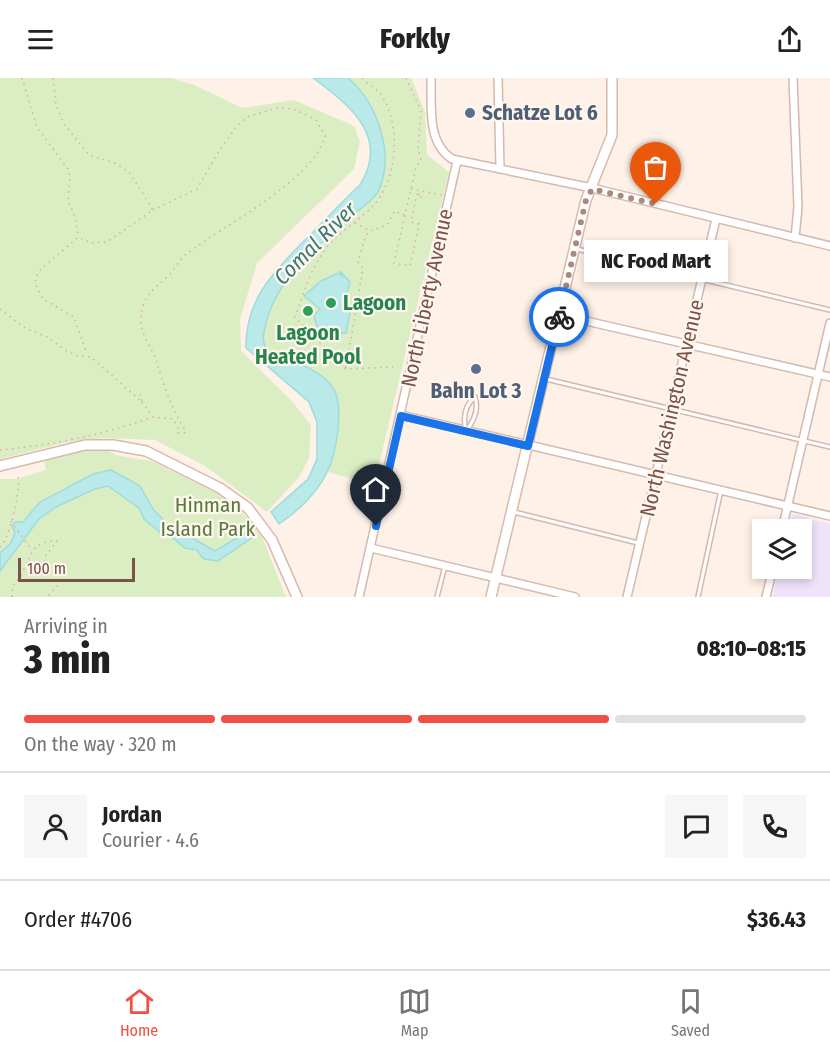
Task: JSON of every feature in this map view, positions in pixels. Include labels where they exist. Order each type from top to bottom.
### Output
[{"type":"street","points":[[431,78],[436,142],[444,154],[457,161],[500,168],[830,246]]},
{"type":"street","points":[[498,78],[500,168]]},
{"type":"street","points":[[491,597],[586,200],[612,135],[612,78]]},
{"type":"street","points":[[793,78],[798,207],[795,238]]},
{"type":"street","name":"North Liberty Avenue","points":[[359,597],[457,161]]},
{"type":"street","name":"North Washington Avenue","points":[[627,597],[716,219]]},
{"type":"street","points":[[560,315],[830,377]]},
{"type":"street","points":[[785,519],[830,323]]},
{"type":"street","points":[[401,416],[830,516]]},
{"type":"street","points":[[0,466],[85,445],[113,445],[146,451],[220,488],[248,508],[272,540],[297,597]]},
{"type":"street","points":[[371,548],[574,597]]},
{"type":"street","points":[[766,597],[770,579]]},
{"type":"lane","points":[[575,248],[830,310]]},
{"type":"lane","points":[[544,379],[830,447]]},
{"type":"lane","points":[[475,397],[477,407],[473,423],[466,431],[464,421],[467,408],[475,397]]},
{"type":"lane","points":[[698,597],[722,490]]},
{"type":"lane","points":[[512,512],[640,543]]},
{"type":"lane","points":[[437,597],[445,566]]},
{"type":"path","points":[[22,78],[37,127],[68,169],[70,179],[68,200],[76,220],[78,237]]},
{"type":"path","points":[[53,78],[56,105],[64,124],[89,155],[115,164],[129,172],[153,210]]},
{"type":"path","points":[[362,78],[382,95],[392,124],[394,162],[385,190],[354,223],[329,244],[312,267],[295,317],[346,369],[393,367]]},
{"type":"path","points":[[406,78],[421,111],[418,149],[421,160],[416,167],[410,189],[394,263],[410,266],[419,224],[411,222],[416,195],[422,195],[421,198]]},
{"type":"path","points":[[0,450],[33,448],[110,430],[153,417],[169,417],[177,424],[180,435],[186,431],[176,418],[173,402],[141,325],[143,307],[148,294],[156,284],[171,273],[185,255],[264,201],[305,166],[325,139],[322,127],[306,114],[285,108],[247,117],[236,127],[217,154],[197,189],[153,210],[107,242],[91,243],[78,237]]},
{"type":"path","points":[[410,189],[449,197]]},
{"type":"path","points":[[346,369],[363,268],[358,262],[366,235],[370,231],[387,225],[395,211],[405,215]]},
{"type":"path","points":[[354,223],[370,231]]},
{"type":"path","points":[[78,237],[38,272],[35,283],[43,299],[74,317],[87,355],[107,369],[125,389],[142,402],[153,417]]},
{"type":"path","points":[[0,309],[26,328],[47,336],[65,350],[78,356],[87,355]]},
{"type":"path","points":[[134,395],[141,394],[142,402]]},
{"type":"path","points":[[0,547],[9,536],[10,520],[20,488],[18,476]]},
{"type":"path","points":[[10,520],[32,550]]},
{"type":"path","points":[[12,597],[14,582],[24,571],[32,550],[57,541],[46,555],[43,568]]},
{"type":"path","points":[[26,563],[54,574],[57,583],[47,597]]},
{"type":"shaded area","points":[[793,514],[812,519],[792,519]]},
{"type":"shaded area","points":[[812,519],[830,524],[830,597],[772,597],[777,579],[812,579]]},
{"type":"green space","points":[[0,78],[171,78],[194,85],[242,108],[294,100],[354,126],[360,141],[354,169],[257,263],[240,319],[241,351],[291,400],[311,425],[309,458],[299,477],[267,512],[205,466],[155,440],[105,438],[68,442],[0,459]]},
{"type":"green space","points":[[348,78],[411,78],[425,112],[427,155],[449,172],[374,485],[328,472],[337,430],[320,375],[269,352],[264,345],[263,334],[268,309],[274,296],[320,246],[378,192],[386,156]]},
{"type":"green space","name":"Hinman Island Park","points":[[107,449],[115,455],[151,461],[233,501],[262,537],[286,597],[0,597],[0,571],[39,519],[56,507],[95,489],[109,486],[137,505],[160,533],[189,548],[204,559],[239,546],[253,537],[246,532],[215,551],[167,524],[153,509],[140,486],[129,481],[66,487],[40,502],[23,522],[15,522],[12,526],[15,533],[11,543],[0,553],[0,479],[17,479],[46,470],[44,461],[47,459],[84,451]]},
{"type":"water","name":"Comal River","points":[[313,78],[348,78],[358,88],[375,115],[384,145],[385,160],[377,194],[299,265],[271,307],[266,323],[263,339],[269,352],[313,370],[327,381],[337,396],[339,418],[336,444],[326,474],[306,502],[279,524],[271,512],[308,479],[317,459],[317,422],[309,402],[246,348],[250,316],[263,288],[282,264],[360,185],[368,168],[371,152],[362,124],[341,100]]},
{"type":"water","name":"Lagoon","points":[[340,271],[350,282],[346,297],[351,308],[346,333],[322,335],[318,331],[314,316],[320,309],[304,296],[321,281],[338,273],[342,276]]},
{"type":"water","points":[[111,470],[140,486],[153,509],[167,524],[215,551],[247,532],[253,537],[218,561],[204,559],[196,550],[185,548],[174,539],[161,533],[144,519],[139,508],[108,486],[95,489],[56,507],[39,519],[0,571],[0,553],[11,543],[15,533],[12,526],[15,522],[23,522],[40,502],[93,474]]},
{"type":"way so far","points":[[559,317],[586,200],[592,189],[656,204]]},
{"type":"place","name":"Schatze Lot 6","points":[[470,113]]},
{"type":"place","name":"NC Food Mart","points":[[656,204]]},
{"type":"place","name":"Lagoon","points":[[331,303]]},
{"type":"place","name":"Lagoon Heated Pool","points":[[308,311]]},
{"type":"place","name":"Bahn Lot 3","points":[[476,369]]},
{"type":"route","points":[[376,526],[401,416],[528,446],[559,317]]}]
